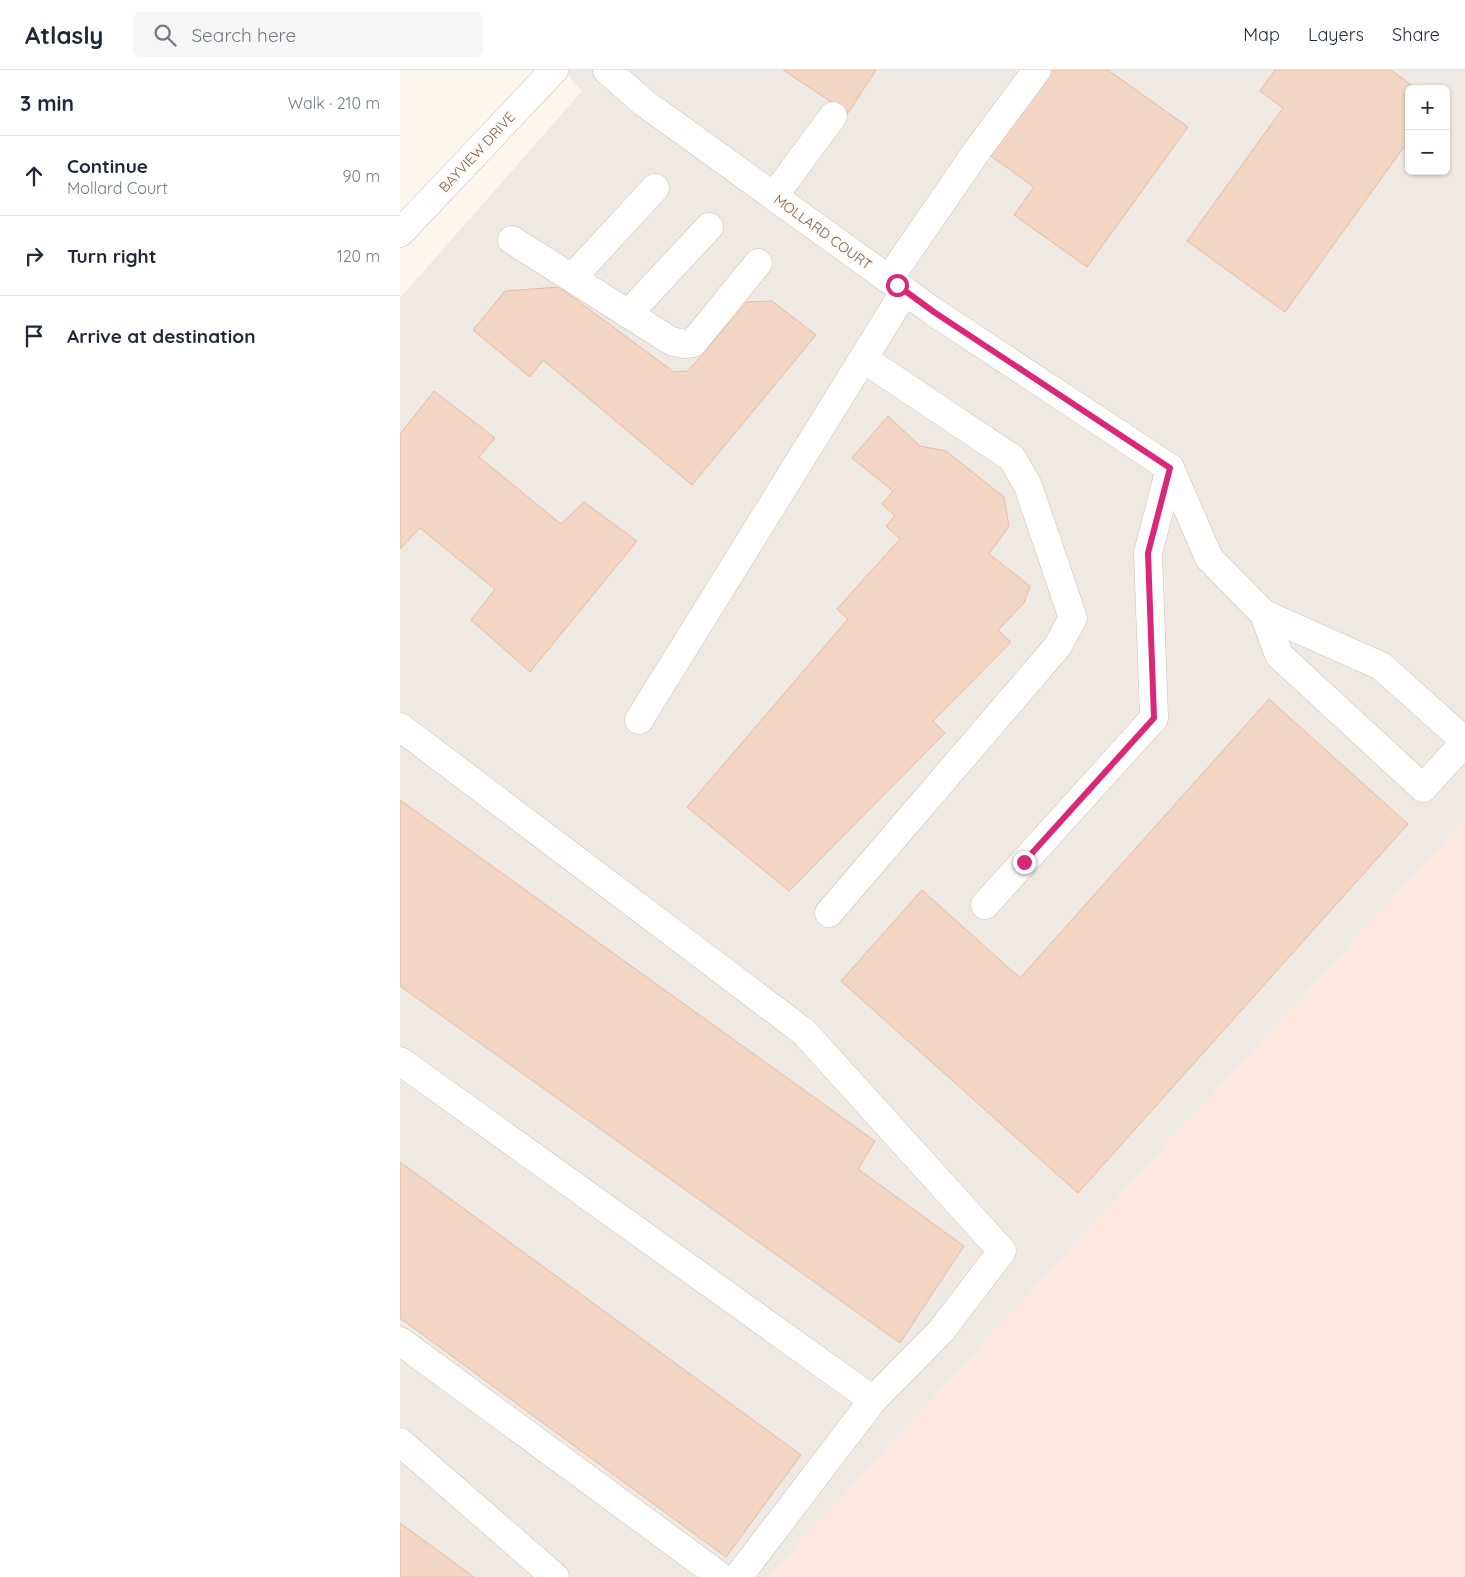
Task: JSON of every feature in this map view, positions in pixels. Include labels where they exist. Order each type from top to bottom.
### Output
[{"type":"street","name":"BAYVIEW DRIVE","points":[[400,233],[554,70]]},
{"type":"street","name":"MOLLARD COURT","points":[[607,70],[643,102],[897,285],[1170,468]]},
{"type":"street","points":[[639,720],[864,359],[897,285],[979,148],[1037,70]]},
{"type":"street","points":[[774,196],[833,116]]},
{"type":"street","points":[[572,278],[655,188]]},
{"type":"street","points":[[628,314],[709,228]]},
{"type":"street","points":[[512,240],[671,341],[684,344],[693,342],[758,263]]},
{"type":"street","points":[[829,913],[1057,647],[1073,618],[1028,486],[1012,458],[864,359]]},
{"type":"street","points":[[1170,468],[1209,558],[1264,614],[1381,666],[1465,741],[1424,788],[1278,655],[1264,614]]},
{"type":"street","points":[[985,905],[1154,718],[1148,553],[1170,468]]},
{"type":"street","points":[[400,727],[804,1032],[1002,1251],[941,1331],[873,1400],[738,1577]]},
{"type":"street","points":[[400,1061],[873,1400]]},
{"type":"street","points":[[400,1341],[721,1577]]},
{"type":"street","points":[[400,1442],[549,1575]]},
{"type":"shaded area","points":[[563,70],[1465,70],[1465,820],[768,1577],[400,1577],[400,298],[582,91]]},
{"type":"shaded area","points":[[1465,820],[1465,1577],[768,1577]]},
{"type":"building","points":[[783,70],[876,70],[848,113]]},
{"type":"building","points":[[1048,70],[1108,70],[1188,127],[1087,267],[1014,215],[1034,187],[988,154]]},
{"type":"building","points":[[1275,70],[1391,70],[1412,85],[1405,85],[1405,146],[1285,312],[1187,241],[1283,108],[1260,91]]},
{"type":"building","points":[[559,287],[674,372],[688,371],[747,302],[772,301],[816,335],[692,485],[543,360],[530,377],[473,330],[505,291]]},
{"type":"building","points":[[434,391],[495,438],[479,457],[561,524],[584,502],[637,541],[530,672],[471,620],[495,589],[420,528],[400,549],[400,434]]},
{"type":"building","points":[[888,416],[920,446],[946,451],[1004,497],[1009,526],[989,554],[1030,586],[1024,603],[998,630],[1011,642],[933,721],[945,733],[789,891],[687,807],[848,619],[837,609],[900,539],[886,526],[895,516],[882,504],[893,491],[852,458]]},
{"type":"building","points":[[1269,699],[1408,824],[1078,1193],[841,981],[922,890],[1020,978]]},
{"type":"building","points":[[400,800],[875,1141],[858,1169],[964,1246],[900,1343],[400,986]]},
{"type":"building","points":[[400,1162],[801,1455],[726,1557],[400,1318]]},
{"type":"building","points":[[400,1523],[474,1577],[400,1577]]},
{"type":"route","points":[[897,285],[934,312],[1170,468],[1148,553],[1154,718],[1024,862]]}]
